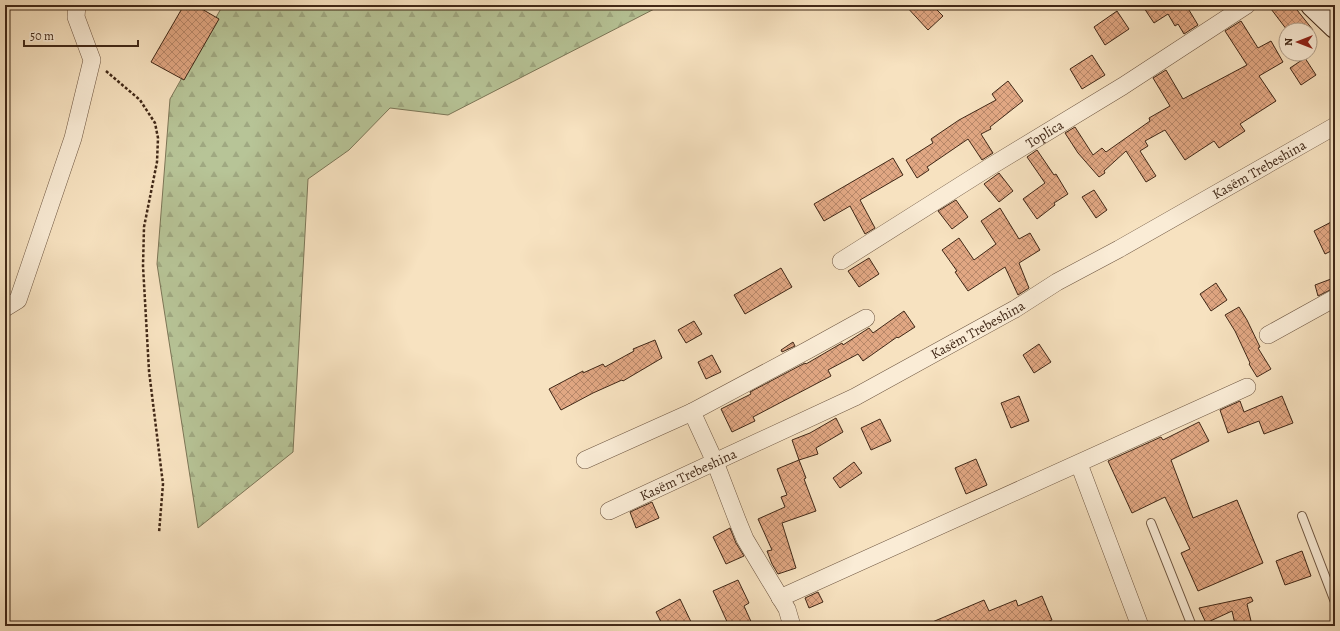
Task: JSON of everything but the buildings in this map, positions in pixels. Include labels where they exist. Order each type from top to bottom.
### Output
[{"type":"street","points":[[5,308],[18,300],[73,138],[92,60],[76,17],[77,5]]},
{"type":"street","name":"Toplica","points":[[841,261],[988,168],[1123,86],[1246,5]]},
{"type":"street","points":[[1312,5],[1335,27]]},
{"type":"street","name":"Kasëm Trebeshina","points":[[609,511],[855,397],[1014,309],[1057,282],[1119,249],[1335,126]]},
{"type":"street","points":[[1268,335],[1335,298]]},
{"type":"street","points":[[585,460],[692,412],[866,318]]},
{"type":"street","points":[[780,598],[1079,464],[1247,386]]},
{"type":"street","points":[[692,412],[715,462],[745,539],[787,609],[792,626]]},
{"type":"street","points":[[1079,464],[1140,626]]},
{"type":"lane","points":[[1302,516],[1335,602]]},
{"type":"lane","points":[[1151,523],[1192,626]]},
{"type":"path","points":[[92,60],[140,100],[155,123],[158,138],[157,162],[144,227],[143,266],[149,371],[163,484],[159,533]]},
{"type":"green space","points":[[223,5],[662,5],[448,115],[390,108],[349,150],[308,179],[293,452],[198,528],[157,264],[170,99]]}]
